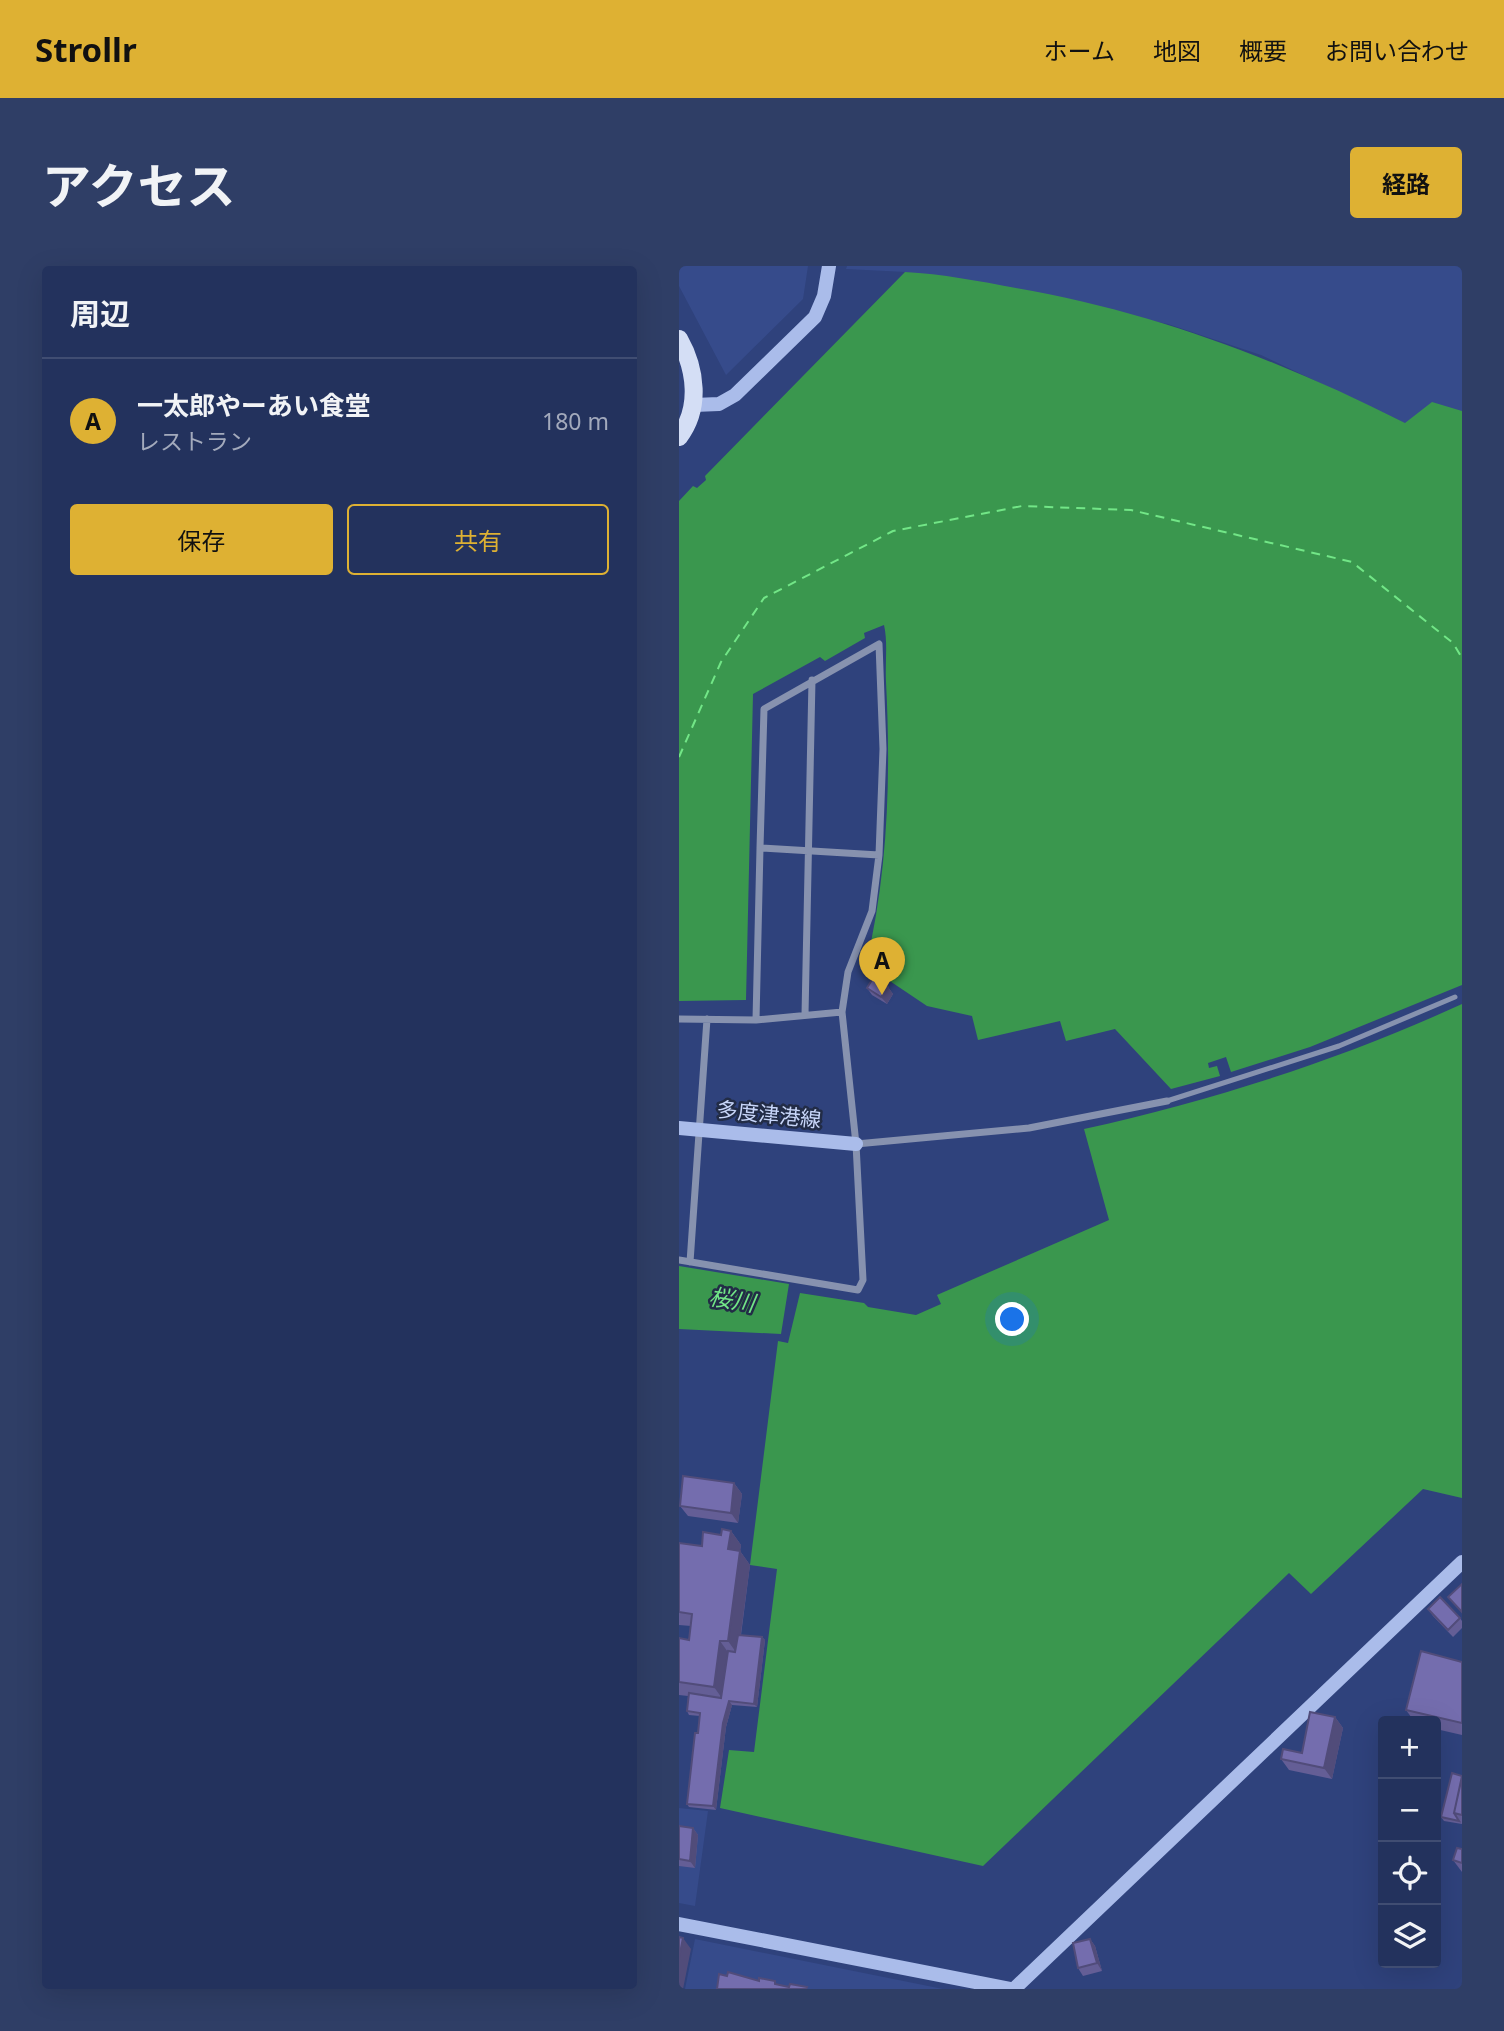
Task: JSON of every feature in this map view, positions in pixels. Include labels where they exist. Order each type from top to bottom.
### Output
[{"type":"main road","points":[[679,339],[691,368],[694,405],[686,428],[679,436]]},
{"type":"street","points":[[694,405],[719,404],[735,396],[815,317],[824,296],[828,266]]},
{"type":"street","points":[[679,1261],[858,1290],[863,1280],[856,1144],[842,1012],[848,972],[872,911],[879,855],[883,749],[879,644],[764,709],[756,1020]]},
{"type":"street","points":[[805,1015],[812,680]]},
{"type":"street","points":[[760,848],[879,855]]},
{"type":"street","points":[[679,1019],[756,1020],[842,1012]]},
{"type":"street","points":[[690,1262],[707,1019]]},
{"type":"street","points":[[856,1144],[1030,1128],[1167,1101]]},
{"type":"street","name":"多度津港線","points":[[679,1128],[856,1144]]},
{"type":"street","points":[[679,1924],[1013,1989],[1462,1562]]},
{"type":"lane","points":[[1167,1101],[1339,1046],[1455,997]]},
{"type":"shaded area","points":[[679,266],[808,266],[803,299],[726,375],[679,286]]},
{"type":"shaded area","points":[[847,266],[1462,266],[1462,411],[1406,424],[1261,355],[1168,324],[906,272],[846,269]]},
{"type":"shaded area","points":[[679,1808],[708,1811],[695,1906],[679,1903]]},
{"type":"shaded area","points":[[695,1939],[943,1989],[685,1989]]},
{"type":"water","points":[[905,272],[961,278],[1067,298],[1167,325],[1263,359],[1405,423],[1432,402],[1462,411],[1462,985],[1310,1047],[1231,1072],[1226,1057],[1208,1063],[1209,1068],[1217,1066],[1220,1076],[1171,1089],[1115,1029],[1066,1041],[1060,1021],[978,1040],[972,1016],[927,1006],[866,965],[879,895],[888,789],[884,625],[864,633],[865,638],[825,661],[820,657],[753,694],[746,1000],[679,1001],[679,501],[693,486],[697,488],[706,480],[705,476]]},
{"type":"water","points":[[1462,1004],[1462,1498],[1423,1489],[1311,1594],[1289,1573],[983,1866],[720,1808],[729,1750],[754,1752],[777,1569],[750,1565],[778,1341],[788,1343],[800,1293],[864,1303],[868,1307],[916,1315],[941,1304],[937,1295],[1109,1220],[1084,1129],[1181,1105],[1276,1077],[1370,1043]]},
{"type":"water","name":"桜川","points":[[679,1266],[789,1284],[781,1334],[679,1329]]},
{"type":"building","points":[[873,978],[888,987],[881,997],[867,988]]},
{"type":"building","points":[[683,1476],[734,1483],[731,1513],[680,1506]]},
{"type":"building","points":[[722,1529],[731,1531],[728,1549],[740,1551],[728,1641],[720,1641],[714,1687],[679,1682],[679,1638],[689,1640],[692,1614],[679,1612],[679,1543],[702,1546],[703,1532],[721,1535]]},
{"type":"building","points":[[1462,1584],[1462,1612],[1448,1597]]},
{"type":"building","points":[[1440,1597],[1460,1618],[1448,1630],[1428,1609]]},
{"type":"building","points":[[738,1635],[762,1637],[754,1704],[729,1701],[723,1723],[713,1806],[687,1804],[695,1733],[698,1733],[700,1713],[687,1711],[689,1693],[721,1698],[728,1651],[735,1652]]},
{"type":"building","points":[[1421,1651],[1462,1662],[1462,1723],[1406,1710]]},
{"type":"building","points":[[1310,1712],[1335,1717],[1324,1768],[1281,1759],[1283,1749],[1302,1753]]},
{"type":"building","points":[[1452,1773],[1462,1776],[1454,1813],[1459,1821],[1441,1817]]},
{"type":"building","points":[[1462,1777],[1462,1815],[1454,1813]]},
{"type":"building","points":[[679,1826],[693,1828],[690,1861],[679,1859]]},
{"type":"building","points":[[1457,1848],[1462,1849],[1462,1863],[1453,1860]]},
{"type":"building","points":[[679,1937],[683,1938],[679,1958]]},
{"type":"building","points":[[1090,1939],[1097,1963],[1078,1968],[1073,1943]]},
{"type":"building","points":[[728,1972],[759,1981],[759,1978],[775,1981],[775,1984],[789,1987],[790,1984],[807,1987],[717,1989],[719,1974],[727,1976]]},
{"type":"ferry route","points":[[679,757],[721,662],[764,598],[893,531],[1022,506],[1131,510],[1352,562],[1453,643],[1462,658]]},
{"type":"place","name":"一太郎やーあい食堂","points":[[882,995]]}]
